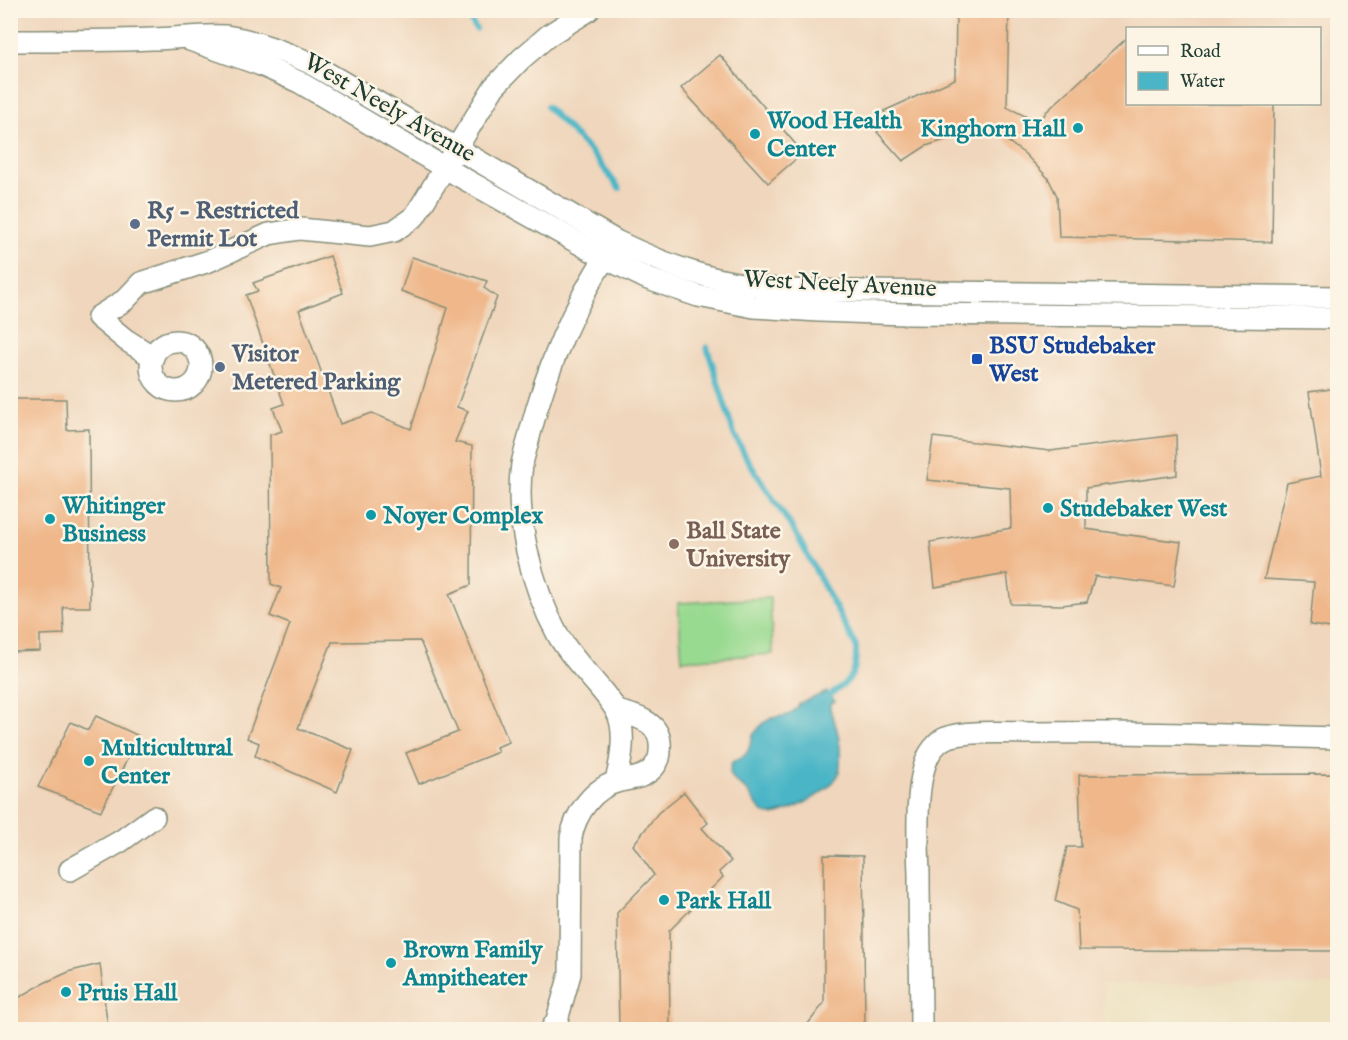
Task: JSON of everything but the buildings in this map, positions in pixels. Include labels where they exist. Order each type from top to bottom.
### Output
[{"type":"street","points":[[153,357],[126,340],[98,317],[125,300],[141,283],[209,261],[269,234],[300,229],[370,236],[394,231],[415,216],[494,87],[549,35],[589,10]]},
{"type":"street","name":"West Neely Avenue","points":[[10,41],[98,41],[226,36],[268,45],[308,62],[457,147],[611,249],[648,279],[698,296],[754,307],[906,314],[1338,318]]},
{"type":"street","name":"West Neely Avenue","points":[[186,38],[261,65],[299,82],[445,168],[611,249],[704,277],[744,286],[784,290],[1338,297]]},
{"type":"street","points":[[611,249],[554,357],[536,409],[522,465],[521,498],[525,539],[541,602],[559,637],[617,711],[623,738],[616,781]]},
{"type":"street","points":[[551,1029],[557,1020],[570,974],[573,822],[596,794],[616,781],[642,777],[653,769],[660,758],[661,742],[657,731],[647,722],[617,711]]},
{"type":"street","points":[[921,1029],[918,842],[920,784],[930,752],[946,738],[966,735],[1064,733],[1338,738]]},
{"type":"street","points":[[70,870],[121,841],[154,817]]},
{"type":"shaded area","name":"Ball State University","points":[[10,11],[1337,11],[1337,985],[1104,984],[1104,1030],[11,1029]]},
{"type":"green space","points":[[770,598],[773,654],[682,660],[678,603]]},
{"type":"water","points":[[827,692],[835,701],[830,704],[830,707],[839,743],[839,772],[820,794],[788,811],[766,814],[733,778],[730,772],[732,762],[745,755],[753,735],[763,723],[772,718],[788,715],[800,703]]},
{"type":"waterway","points":[[464,10],[476,29]]},
{"type":"waterway","points":[[547,107],[593,154],[619,188]]},
{"type":"waterway","points":[[707,347],[734,434],[747,459],[795,532],[856,646],[856,664],[852,675],[830,695]]},
{"type":"place","name":"Kinghorn Hall","points":[[1078,128]]},
{"type":"place","name":"Wood Health Center","points":[[755,134]]},
{"type":"place","name":"R5 - Restricted Permit Lot","points":[[135,224]]},
{"type":"place","name":"BSU Studebaker West","points":[[977,359]]},
{"type":"place","name":"Visitor Metered Parking","points":[[220,367]]},
{"type":"place","name":"Studebaker West","points":[[1048,508]]},
{"type":"place","name":"Noyer Complex","points":[[371,515]]},
{"type":"place","name":"Whitinger Business","points":[[50,519]]},
{"type":"place","name":"Ball State University","points":[[674,544]]},
{"type":"place","name":"Multicultural Center","points":[[89,761]]},
{"type":"place","name":"Park Hall","points":[[664,900]]},
{"type":"place","name":"Brown Family Ampitheater","points":[[391,963]]},
{"type":"place","name":"Pruis Hall","points":[[66,992]]}]
